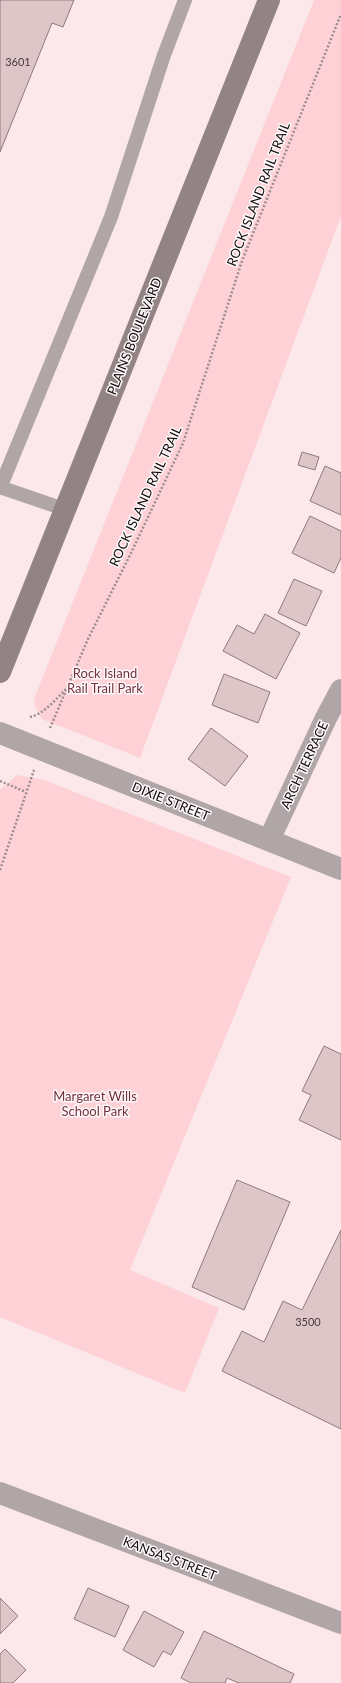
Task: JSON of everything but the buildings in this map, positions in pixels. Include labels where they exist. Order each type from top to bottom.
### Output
[{"type":"main road","name":"PLAINS BOULEVARD","points":[[0,672],[64,509],[228,106],[269,0]]},
{"type":"street","name":"ARCH TERRACE","points":[[269,840],[326,718],[341,690]]},
{"type":"street","name":"DIXIE STREET","points":[[0,733],[341,869]]},
{"type":"street","name":"KANSAS STREET","points":[[0,1493],[341,1623]]},
{"type":"lane","points":[[64,509],[0,488],[111,217],[164,55],[185,0]]},
{"type":"path","name":"ROCK ISLAND RAIL TRAIL","points":[[0,870],[41,749],[66,689],[88,639],[183,443],[242,261],[341,14]]},
{"type":"path","points":[[30,717],[35,716],[47,708],[66,689]]},
{"type":"path","points":[[0,781],[26,792]]},
{"type":"green space","name":"Rock Island Rail Trail Park","points":[[314,0],[341,0],[341,216],[140,758],[42,719],[35,707],[34,699]]},
{"type":"green space","name":"Margaret Wills School Park","points":[[17,775],[44,780],[291,877],[130,1270],[219,1308],[185,1393],[0,1317],[0,790]]}]
